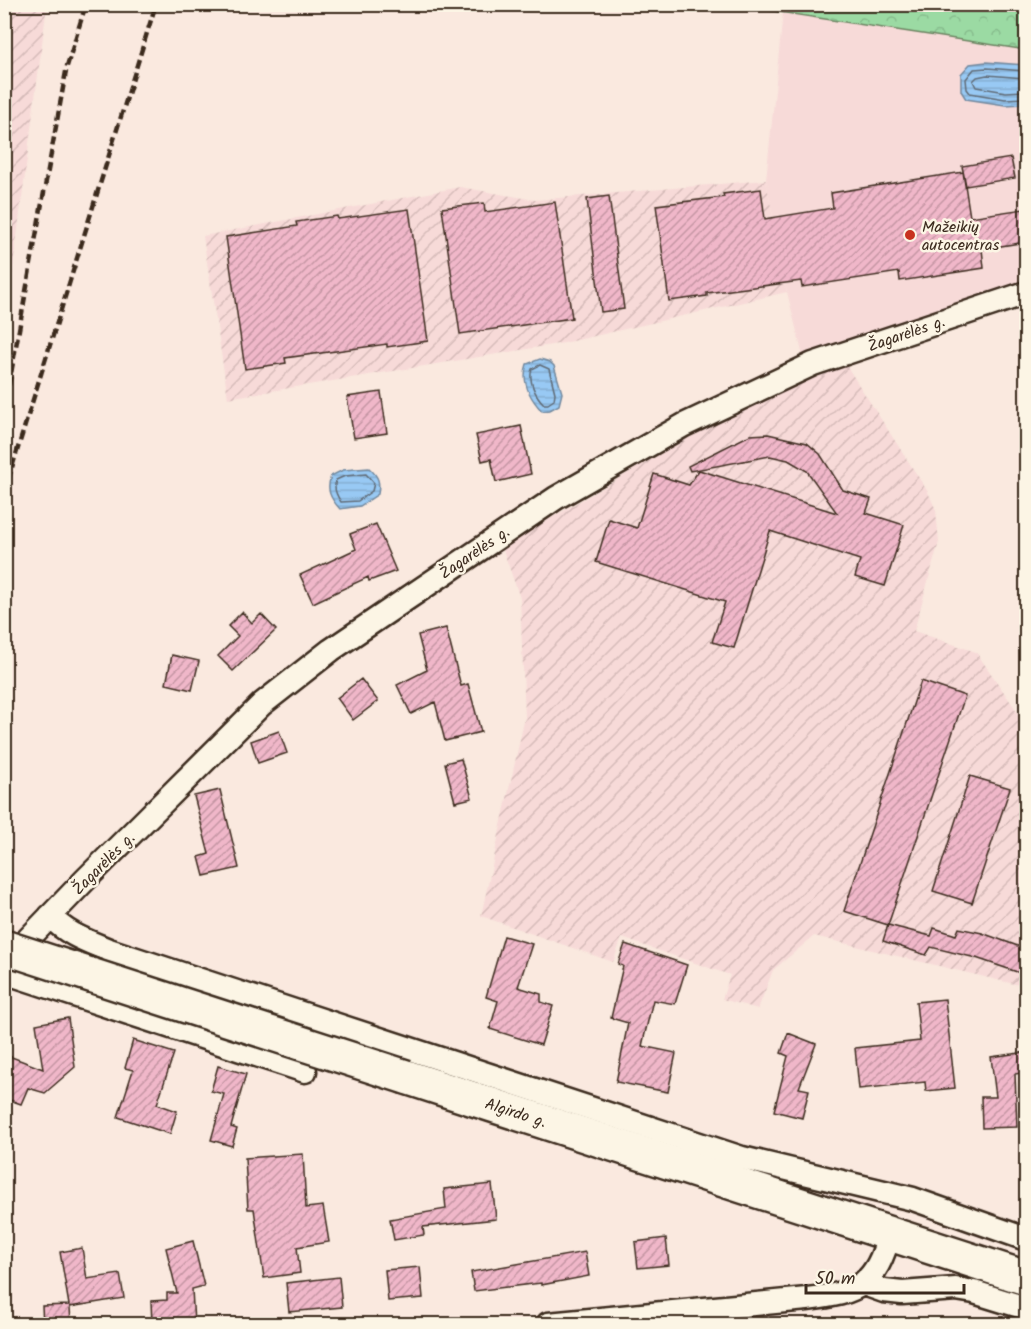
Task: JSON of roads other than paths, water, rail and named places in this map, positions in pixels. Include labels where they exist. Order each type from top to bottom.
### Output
[{"type":"main road","name":"Algirdo g.","points":[[7,959],[406,1077],[1026,1278]]},
{"type":"street","name":"Žagarėlės g.","points":[[7,959],[262,704],[331,650],[556,498],[684,425],[813,364],[1026,293]]},
{"type":"street","points":[[50,915],[60,927],[80,938],[142,961],[742,1158],[913,1199],[1026,1239]]},
{"type":"street","points":[[7,959],[305,1071]]},
{"type":"street","points":[[548,1324],[828,1297],[848,1292],[864,1284],[876,1269],[890,1233]]},
{"type":"street","points":[[864,1284],[884,1291],[902,1293],[956,1289],[974,1292],[1026,1308]]},
{"type":"water","points":[[986,62],[1026,65],[1026,104],[1005,105],[966,99],[961,91],[961,74],[970,64]]},
{"type":"water","points":[[540,359],[554,366],[562,393],[559,405],[542,411],[527,389],[525,377],[527,364]]},
{"type":"water","points":[[369,468],[378,480],[378,494],[360,506],[340,509],[330,494],[331,476],[343,470]]},
{"type":"railway","points":[[4,412],[67,66],[86,4]]},
{"type":"railway","points":[[4,493],[156,4]]},
{"type":"place","name":"Mažeikių autocentras","points":[[910,235]]}]
